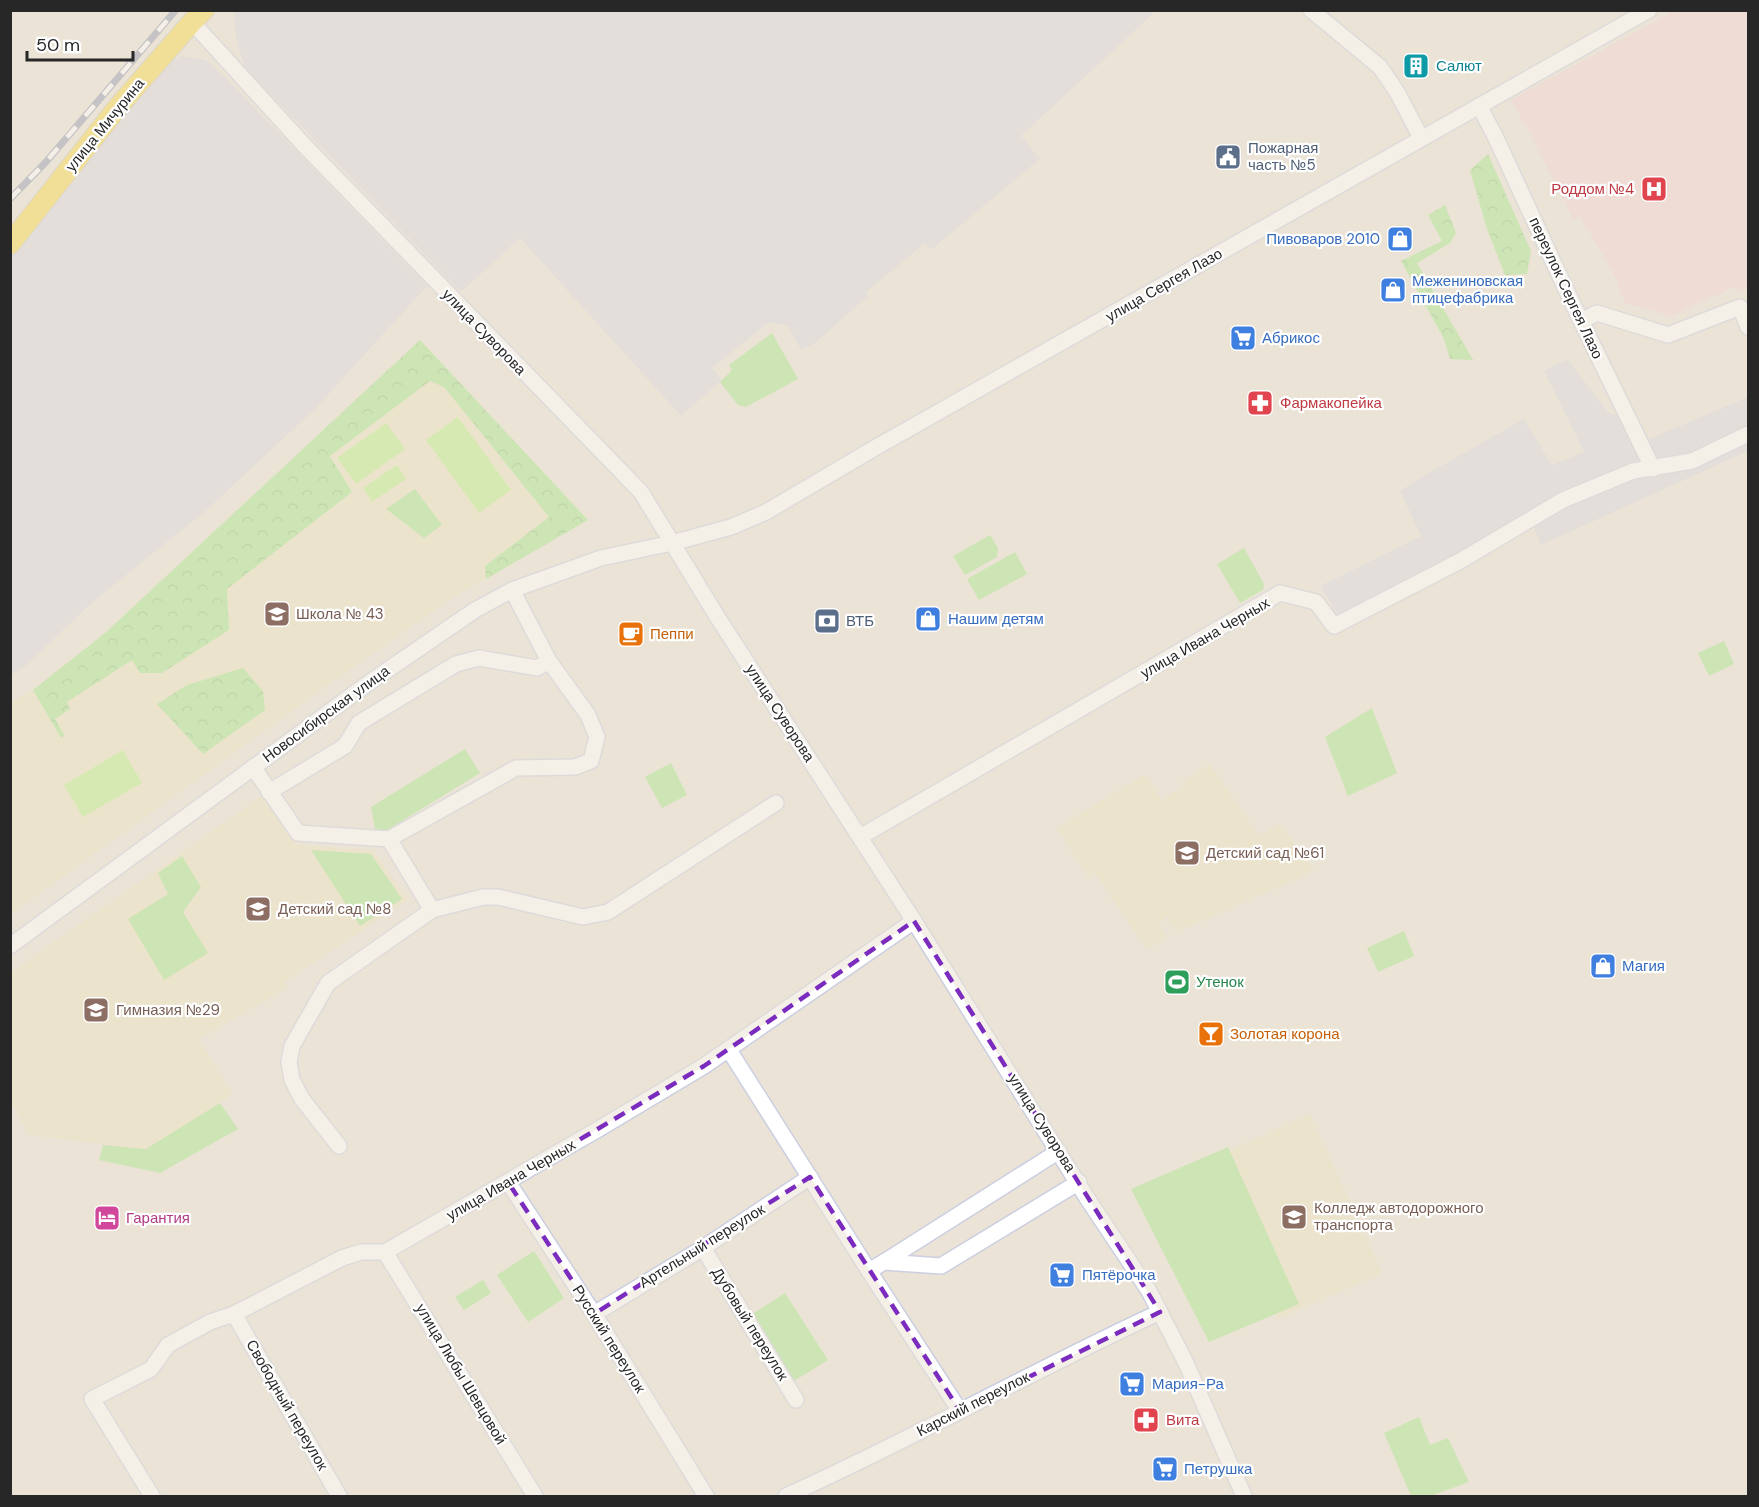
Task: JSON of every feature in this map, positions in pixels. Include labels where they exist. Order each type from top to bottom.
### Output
[{"type":"main road","name":"улица Мичурина","points":[[10,244],[118,107],[198,16]]},
{"type":"street","points":[[1311,10],[1380,67],[1397,92],[1421,138]]},
{"type":"street","name":"улица Сергея Лазо","points":[[672,543],[731,527],[766,512],[1649,10]]},
{"type":"street","name":"улица Суворова","points":[[198,16],[303,144],[640,492],[718,618],[1149,1291],[1186,1363],[1244,1497]]},
{"type":"street","name":"переулок Сергея Лазо","points":[[1479,106],[1653,469]]},
{"type":"street","points":[[1581,321],[1597,313],[1668,335],[1740,307],[1749,327]]},
{"type":"street","name":"улица Ивана Черных","points":[[860,837],[1280,593],[1316,602],[1334,626],[1460,561],[1563,500],[1633,471],[1692,461],[1749,434]]},
{"type":"street","name":"Новосибирская улица","points":[[10,946],[367,684],[469,614],[512,590],[602,558],[672,543]]},
{"type":"street","points":[[253,767],[298,833],[390,839],[516,768],[575,767],[591,761],[597,737],[588,715],[549,661],[512,590]]},
{"type":"street","points":[[269,792],[345,746],[359,723],[456,664],[479,658],[537,668],[549,661]]},
{"type":"street","points":[[339,1146],[302,1099],[292,1080],[290,1062],[292,1046],[328,983],[432,910],[483,897],[498,897],[583,918],[608,912],[777,803]]},
{"type":"street","points":[[390,839],[432,910]]},
{"type":"street","name":"улица Ивана Черных","points":[[152,1497],[92,1399],[151,1369],[168,1345],[210,1322],[234,1314],[342,1258],[361,1252],[386,1252],[508,1182],[729,1050],[914,921]]},
{"type":"street","points":[[729,1050],[960,1411]]},
{"type":"street","points":[[869,1271],[1059,1151]]},
{"type":"street","name":"Артельный переулок","points":[[594,1314],[703,1248],[810,1177]]},
{"type":"street","name":"Русский переулок","points":[[508,1182],[594,1314],[706,1497]]},
{"type":"street","points":[[884,1262],[941,1266],[1079,1182]]},
{"type":"street","name":"Дубовый переулок","points":[[703,1248],[796,1400]]},
{"type":"street","name":"улица Любы Шевцовой","points":[[386,1252],[535,1497]]},
{"type":"street","name":"Карский переулок","points":[[786,1497],[1085,1347],[1160,1312]]},
{"type":"street","name":"Свободный переулок","points":[[234,1314],[339,1497]]},
{"type":"highlighted area","points":[[914,921],[1160,1312],[960,1411],[810,1177],[594,1314],[508,1182],[704,1066]]},
{"type":"shaded area","points":[[235,11],[1156,11],[1021,136],[1040,159],[931,250],[925,243],[866,292],[868,296],[815,343],[801,350],[788,326],[769,322],[712,368],[722,380],[681,416],[520,238],[461,292],[245,68],[234,23]]},
{"type":"shaded area","name":"Роддом №4","points":[[1674,11],[1748,11],[1748,286],[1739,291],[1736,286],[1671,316],[1625,303],[1615,276],[1580,216],[1573,219],[1511,100]]},
{"type":"shaded area","points":[[181,56],[206,60],[228,80],[427,286],[316,408],[209,508],[94,601],[24,667],[11,675],[11,254],[125,108],[159,70]]},
{"type":"shaded area","name":"Школа № 43","points":[[420,340],[588,520],[455,596],[11,914],[11,702],[33,690],[105,633]]},
{"type":"shaded area","points":[[1567,359],[1609,413],[1622,416],[1635,445],[1748,397],[1748,451],[1541,545],[1534,527],[1344,625],[1320,586],[1421,536],[1400,491],[1524,419],[1552,465],[1584,452],[1544,371]]},
{"type":"shaded area","name":"Детский сад №61","points":[[1210,764],[1259,836],[1280,824],[1314,871],[1177,932],[1167,917],[1158,923],[1167,937],[1147,950],[1095,873],[1088,877],[1057,828],[1142,776],[1148,777],[1161,800],[1185,786],[1182,782]]},
{"type":"shaded area","points":[[262,796],[296,845],[373,850],[408,900],[284,982],[287,988],[199,1039],[232,1094],[187,1125],[146,1149],[29,1135],[11,1102],[10,973]]},
{"type":"shaded area","name":"Колледж автодорожного транспорта","points":[[1310,1114],[1382,1273],[1278,1319],[1206,1161]]},
{"type":"green space","points":[[1488,154],[1531,251],[1527,274],[1505,275],[1487,229],[1470,170]]},
{"type":"green space","points":[[1445,205],[1456,233],[1450,243],[1417,263],[1473,360],[1450,359],[1444,339],[1401,261],[1442,241],[1428,215]]},
{"type":"green space","points":[[772,333],[798,379],[746,407],[738,405],[720,382],[732,370],[729,365]]},
{"type":"green space","points":[[420,340],[588,520],[486,579],[485,566],[549,517],[444,387],[430,381],[330,456],[352,492],[227,589],[229,630],[162,673],[140,673],[132,660],[67,702],[70,709],[55,719],[64,735],[61,738],[33,690],[105,633]]},
{"type":"green space","points":[[458,417],[511,490],[479,513],[426,440]]},
{"type":"green space","points":[[386,423],[405,449],[356,484],[337,458]]},
{"type":"green space","points":[[397,465],[406,479],[372,502],[363,488]]},
{"type":"green space","points":[[415,489],[442,525],[424,538],[386,509]]},
{"type":"green space","points":[[990,535],[998,548],[997,557],[965,575],[953,556]]},
{"type":"green space","points":[[1244,548],[1264,584],[1263,590],[1240,603],[1217,564]]},
{"type":"green space","points":[[1015,552],[1027,574],[979,600],[967,579]]},
{"type":"green space","points":[[1724,641],[1734,664],[1709,676],[1698,653]]},
{"type":"green space","points":[[243,668],[263,691],[265,710],[203,754],[157,704],[187,685]]},
{"type":"green space","points":[[1372,708],[1397,773],[1348,796],[1325,737]]},
{"type":"green space","points":[[465,749],[480,773],[384,832],[376,834],[371,807]]},
{"type":"green space","points":[[123,750],[142,783],[83,817],[64,785]]},
{"type":"green space","points":[[671,763],[687,795],[662,808],[645,777]]},
{"type":"green space","points":[[311,850],[371,854],[402,899],[360,926]]},
{"type":"green space","points":[[182,856],[201,887],[183,912],[208,953],[164,980],[128,919],[168,894],[158,873]]},
{"type":"green space","points":[[1404,931],[1414,956],[1378,972],[1367,948]]},
{"type":"green space","points":[[220,1103],[238,1129],[160,1173],[99,1160],[103,1145],[146,1149]]},
{"type":"green space","points":[[1228,1147],[1299,1304],[1209,1342],[1131,1189]]},
{"type":"green space","points":[[534,1251],[564,1298],[528,1322],[497,1275]]},
{"type":"green space","points":[[483,1280],[491,1293],[464,1310],[455,1297]]},
{"type":"green space","points":[[785,1293],[828,1360],[794,1381],[751,1315]]},
{"type":"green space","points":[[1419,1417],[1430,1445],[1448,1438],[1469,1482],[1430,1496],[1411,1496],[1384,1433]]},
{"type":"railway","points":[[10,199],[45,163],[176,10]]},
{"type":"place","name":"Салют","points":[[1416,66]]},
{"type":"place","name":"Пожарная часть №5","points":[[1228,157]]},
{"type":"place","name":"Роддом №4","points":[[1654,189]]},
{"type":"place","name":"Пивоваров 2010","points":[[1400,239]]},
{"type":"place","name":"Межениновская птицефабрика","points":[[1393,290]]},
{"type":"place","name":"Абрикос","points":[[1243,338]]},
{"type":"place","name":"Фармакопейка","points":[[1260,403]]},
{"type":"place","name":"Школа № 43","points":[[277,614]]},
{"type":"place","name":"Нашим детям","points":[[928,619]]},
{"type":"place","name":"ВТБ","points":[[827,621]]},
{"type":"place","name":"Пеппи","points":[[631,634]]},
{"type":"place","name":"Детский сад №61","points":[[1187,853]]},
{"type":"place","name":"Детский сад №8","points":[[258,909]]},
{"type":"place","name":"Магия","points":[[1603,966]]},
{"type":"place","name":"Утенок","points":[[1177,982]]},
{"type":"place","name":"Гимназия №29","points":[[96,1010]]},
{"type":"place","name":"Золотая корона","points":[[1211,1034]]},
{"type":"place","name":"Колледж автодорожного транспорта","points":[[1294,1217]]},
{"type":"place","name":"Гарантия","points":[[107,1218]]},
{"type":"place","name":"Пятёрочка","points":[[1062,1275]]},
{"type":"place","name":"Мария-Ра","points":[[1132,1384]]},
{"type":"place","name":"Вита","points":[[1146,1420]]},
{"type":"place","name":"Петрушка","points":[[1165,1469]]}]
